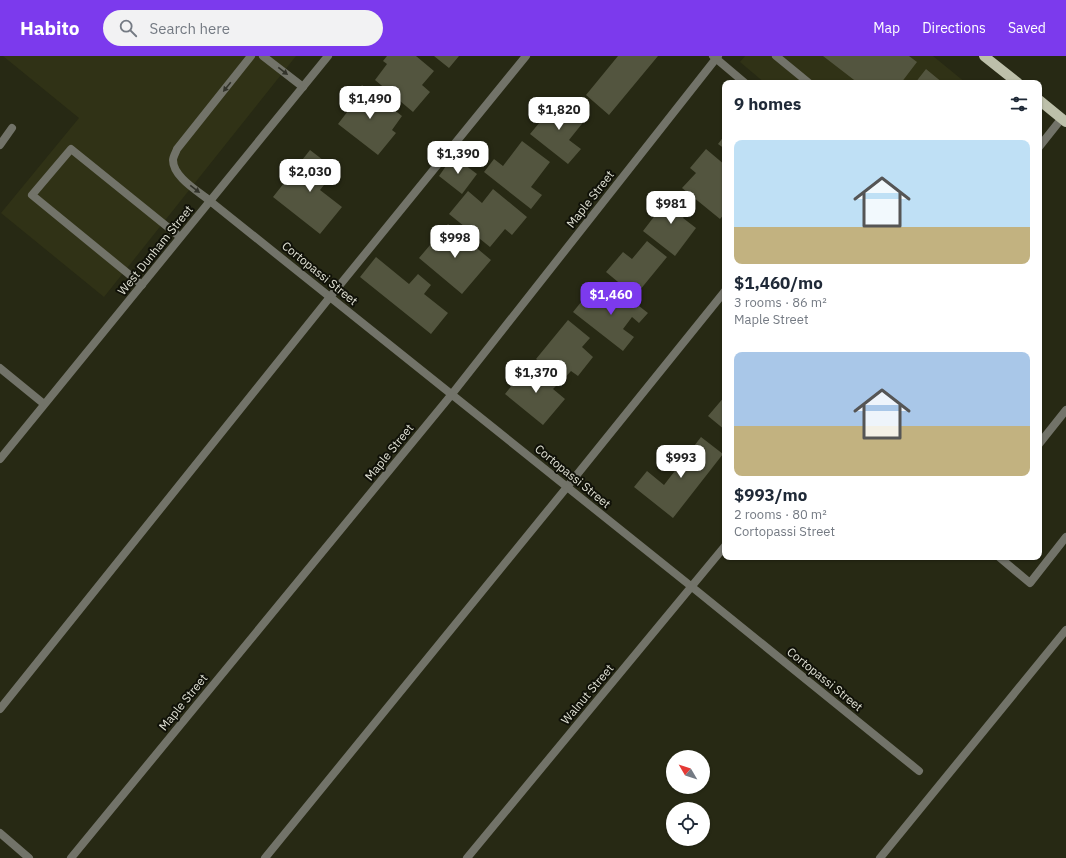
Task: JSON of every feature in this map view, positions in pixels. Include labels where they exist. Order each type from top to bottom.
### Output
[{"type":"main road","points":[[984,56],[1014,80]]},
{"type":"main road","points":[[1042,102],[1064,120]]},
{"type":"street","name":"Cortopassi Street","points":[[251,56],[177,149],[173,159],[174,168],[179,175],[920,772]]},
{"type":"street","points":[[263,56],[302,87]]},
{"type":"street","name":"West Dunham Street","points":[[0,458],[328,56]]},
{"type":"street","points":[[0,709],[330,297],[526,56]]},
{"type":"street","points":[[776,56],[805,80]]},
{"type":"street","points":[[716,57],[743,80]]},
{"type":"street","name":"Maple Street","points":[[71,858],[452,394],[716,57]]},
{"type":"street","points":[[1042,144],[1064,120]]},
{"type":"street","points":[[0,145],[12,128]]},
{"type":"street","points":[[142,285],[32,195],[71,149],[180,237]]},
{"type":"street","points":[[265,858],[722,295]]},
{"type":"street","points":[[0,368],[44,404]]},
{"type":"street","points":[[1042,440],[1066,410]]},
{"type":"street","points":[[1003,560],[1030,583],[1066,537]]},
{"type":"street","name":"Walnut Street","points":[[467,858],[722,550]]},
{"type":"street","points":[[880,858],[1066,630]]},
{"type":"street","points":[[0,833],[29,858]]},
{"type":"shaded area","points":[[3,56],[296,56],[104,297],[1,213],[79,118]]},
{"type":"shaded area","points":[[745,56],[933,56],[962,80],[761,80],[740,62]]},
{"type":"building","points":[[387,56],[416,56],[434,71],[422,85],[430,92],[413,112],[375,80],[387,64],[383,61]]},
{"type":"building","points":[[434,56],[459,56],[449,68]]},
{"type":"building","points":[[618,56],[658,56],[609,115],[586,95]]},
{"type":"building","points":[[823,56],[909,56],[917,62],[903,80],[854,80]]},
{"type":"building","points":[[926,69],[939,80],[917,80]]},
{"type":"building","points":[[362,85],[402,116],[392,130],[396,133],[378,155],[338,124],[351,107],[348,104]]},
{"type":"building","points":[[559,99],[585,120],[569,140],[581,149],[568,164],[530,134]]},
{"type":"building","points":[[722,139],[722,147],[718,144]]},
{"type":"building","points":[[522,141],[550,162],[531,187],[542,195],[531,209],[484,172],[494,159],[503,166]]},
{"type":"building","points":[[706,149],[722,162],[722,217],[720,219],[682,188],[696,173],[690,168]]},
{"type":"building","points":[[310,150],[336,170],[320,190],[342,207],[320,234],[273,197]]},
{"type":"building","points":[[453,156],[477,174],[462,194],[439,176]]},
{"type":"building","points":[[493,189],[527,217],[512,235],[505,229],[490,247],[449,214],[468,191],[482,203]]},
{"type":"building","points":[[673,192],[692,206],[683,218],[696,228],[675,256],[643,231]]},
{"type":"building","points":[[448,224],[491,260],[462,294],[419,258]]},
{"type":"building","points":[[647,241],[667,257],[635,296],[606,272],[623,252],[632,259]]},
{"type":"building","points":[[376,257],[409,284],[418,274],[431,285],[424,294],[448,313],[431,334],[360,277]]},
{"type":"building","points":[[613,286],[648,313],[639,323],[632,317],[623,329],[634,337],[623,351],[573,312],[586,296],[599,305]]},
{"type":"building","points":[[568,320],[590,338],[582,347],[593,357],[578,376],[571,371],[562,381],[536,359]]},
{"type":"building","points":[[530,363],[557,385],[553,389],[565,399],[543,425],[505,394]]},
{"type":"building","points":[[722,400],[722,428],[708,416]]},
{"type":"building","points":[[701,437],[722,453],[722,455],[673,518],[634,487],[647,471],[664,485]]}]
